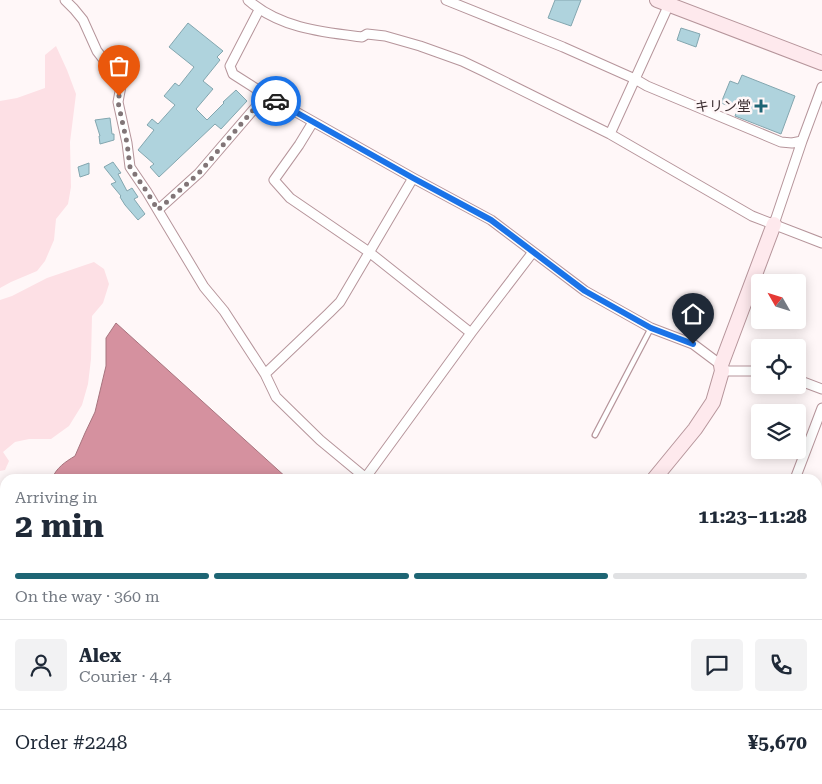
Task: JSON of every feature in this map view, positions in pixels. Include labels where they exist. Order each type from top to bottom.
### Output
[{"type":"street","points":[[65,0],[83,20],[97,51],[118,78],[121,86],[118,102],[130,167],[204,287],[224,310],[265,374],[276,398],[320,440],[361,474]]},
{"type":"street","points":[[248,0],[259,10],[273,17],[307,29],[362,37],[367,34],[385,36],[462,61],[610,134],[752,216],[822,243]]},
{"type":"street","points":[[446,0],[562,47],[647,86],[781,142],[792,143],[802,141]]},
{"type":"street","points":[[610,134],[635,79],[666,2],[822,62]]},
{"type":"street","points":[[259,10],[230,66],[234,74],[313,122],[491,220],[585,291],[651,328],[693,344],[722,368],[751,370]]},
{"type":"street","points":[[658,474],[695,429],[713,402],[722,368],[822,87]]},
{"type":"street","points":[[158,210],[199,173],[266,95]]},
{"type":"street","points":[[313,122],[274,180],[290,198],[369,252],[471,333]]},
{"type":"street","points":[[265,374],[340,302],[413,178]]},
{"type":"street","points":[[369,474],[471,333],[533,252]]},
{"type":"street","points":[[806,383],[822,389]]},
{"type":"street","points":[[797,474],[822,408]]},
{"type":"lane","points":[[596,435],[651,328]]},
{"type":"shaded area","points":[[56,46],[76,94],[70,142],[71,187],[68,204],[56,219],[54,240],[45,261],[37,271],[0,288],[0,101],[17,98],[45,88],[45,55]]},
{"type":"shaded area","points":[[94,262],[104,269],[109,284],[103,303],[92,316],[91,359],[88,384],[82,405],[69,426],[51,439],[29,439],[15,442],[3,452],[9,461],[5,470],[0,471],[0,300],[47,278]]},
{"type":"shaded area","points":[[116,323],[282,474],[55,474],[58,468],[75,456],[95,412],[106,366],[106,338]]},
{"type":"building","points":[[555,0],[581,0],[571,26],[548,18]]},
{"type":"building","points":[[188,23],[223,51],[217,57],[220,60],[203,81],[213,89],[196,109],[207,120],[236,90],[247,101],[221,129],[215,124],[159,177],[150,167],[154,164],[138,150],[154,130],[147,125],[152,119],[158,124],[175,105],[164,96],[175,83],[179,86],[194,67],[169,47]]},
{"type":"building","points":[[681,28],[700,34],[696,47],[677,40]]},
{"type":"building","name":"キリン堂","points":[[742,75],[795,96],[781,134],[735,116],[738,109],[721,103],[730,81],[738,84]]},
{"type":"building","points":[[110,118],[114,140],[100,144],[100,136],[95,120]]},
{"type":"building","points":[[113,162],[121,173],[118,174],[127,191],[132,188],[138,197],[134,199],[145,214],[138,220],[111,184],[116,182],[104,167]]},
{"type":"building","points":[[89,163],[89,174],[80,177],[78,167]]},
{"type":"way so far","points":[[119,96],[118,102],[130,167],[158,210],[199,173],[266,95],[276,101]]},
{"type":"place","name":"キリン堂","points":[[761,106]]},
{"type":"route","points":[[276,101],[491,220],[585,291],[603,302],[651,328],[693,344]]}]
